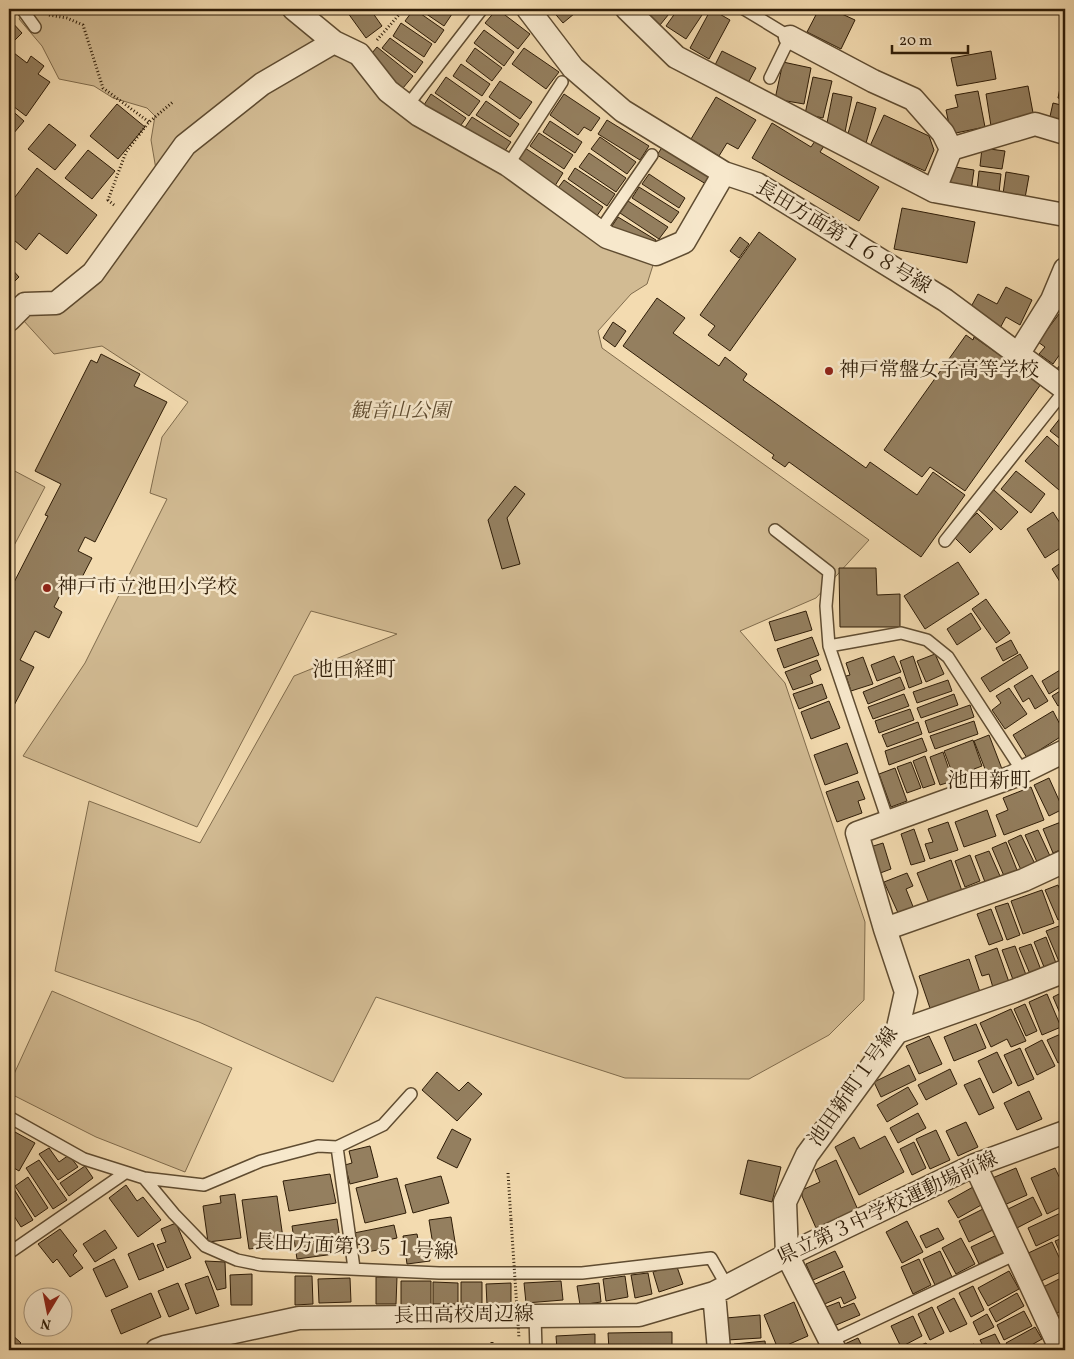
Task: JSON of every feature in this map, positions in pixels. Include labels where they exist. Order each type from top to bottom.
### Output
[{"type":"street","points":[[294,9],[334,42],[359,54],[388,91],[419,115],[508,165],[607,238],[656,254],[684,242],[724,173]]},
{"type":"street","name":"長田方面第１６８号線","points":[[528,9],[573,68],[623,111],[724,173],[757,184],[945,300],[1019,353],[1065,389]]},
{"type":"street","points":[[627,9],[676,57],[934,191],[1065,215]]},
{"type":"street","points":[[790,37],[873,81],[913,99],[943,133],[951,149],[934,191]]},
{"type":"street","points":[[9,320],[25,304],[56,303],[92,273],[185,145],[262,84],[334,42]]},
{"type":"street","points":[[951,149],[1035,124],[1065,133]]},
{"type":"street","points":[[1019,353],[1052,300],[1065,268]]},
{"type":"street","points":[[888,821],[1023,772],[1065,752]]},
{"type":"street","name":"池田新町１号線","points":[[787,1254],[785,1202],[807,1155],[897,1032],[906,992],[885,929],[857,833],[888,821]]},
{"type":"street","points":[[885,929],[1024,880],[1065,861]]},
{"type":"street","points":[[897,1032],[1065,971]]},
{"type":"street","name":"県立第３中学校運動場前線","points":[[720,1290],[787,1254],[976,1165],[1065,1132]]},
{"type":"street","points":[[976,1165],[1016,1254],[1064,1350]]},
{"type":"street","points":[[787,1254],[832,1346]]},
{"type":"street","points":[[719,1350],[720,1290]]},
{"type":"street","name":"長田高校周辺線","points":[[157,1350],[299,1318],[639,1315],[720,1290]]},
{"type":"lane","points":[[22,9],[35,27]]},
{"type":"lane","points":[[407,106],[482,9]]},
{"type":"lane","points":[[744,9],[790,37],[770,78]]},
{"type":"lane","points":[[508,165],[562,82]]},
{"type":"lane","points":[[599,232],[652,155]]},
{"type":"lane","name":"長田方面第１６８号線","points":[[945,540],[1065,389]]},
{"type":"lane","points":[[775,530],[829,572],[826,606],[829,646],[888,821]]},
{"type":"lane","points":[[829,646],[901,633],[927,640],[948,657],[1023,772]]},
{"type":"lane","points":[[9,1117],[84,1158],[126,1173],[144,1178],[204,1185],[261,1161],[318,1146],[337,1147],[383,1125],[411,1094]]},
{"type":"lane","points":[[337,1147],[354,1268]]},
{"type":"lane","points":[[9,1253],[126,1173]]},
{"type":"lane","name":"長田方面第３５１号線","points":[[144,1178],[174,1214],[205,1246],[237,1260],[261,1265],[439,1273],[582,1273],[711,1258],[720,1290]]},
{"type":"lane","points":[[832,1346],[1016,1254]]},
{"type":"lane","points":[[535,1316],[536,1350]]},
{"type":"path","points":[[372,44],[404,9]]},
{"type":"path","points":[[40,14],[67,18],[83,25],[103,88],[148,122]]},
{"type":"path","points":[[121,209],[108,200],[126,152],[148,122],[174,101]]},
{"type":"path","points":[[508,1172],[519,1338]]},
{"type":"green space","name":"観音山公園","points":[[24,9],[47,9],[61,13],[62,9],[276,9],[331,55],[350,59],[378,97],[413,125],[503,172],[654,262],[647,284],[631,294],[598,331],[602,348],[869,540],[816,598],[740,631],[785,683],[865,922],[864,1000],[829,1035],[749,1079],[625,1078],[376,997],[333,1082],[199,1022],[55,971],[89,801],[200,843],[294,676],[397,634],[311,611],[197,827],[23,756],[85,663],[167,499],[150,493],[162,437],[188,402],[102,346],[54,354],[23,320],[35,311],[58,314],[101,274],[160,193],[151,140],[155,116],[147,108],[113,98],[94,86],[59,79],[42,46],[19,19]]},
{"type":"green space","points":[[9,468],[45,487],[9,555]]},
{"type":"green space","points":[[52,991],[232,1068],[185,1172],[96,1137],[9,1093],[9,1085]]},
{"type":"building","points":[[345,9],[370,9],[382,26],[366,38]]},
{"type":"building","points":[[414,9],[444,30],[435,43],[405,21]]},
{"type":"building","points":[[419,9],[445,9],[452,14],[444,26]]},
{"type":"building","points":[[497,9],[530,34],[518,49],[485,23]]},
{"type":"building","points":[[551,9],[580,9],[563,23]]},
{"type":"building","points":[[639,9],[673,9],[660,25]]},
{"type":"building","points":[[678,9],[706,9],[686,39],[666,26]]},
{"type":"building","points":[[711,9],[730,20],[709,59],[690,48]]},
{"type":"building","points":[[819,9],[831,9],[855,20],[841,49],[807,32]]},
{"type":"building","points":[[9,19],[22,33],[9,46]]},
{"type":"building","points":[[401,23],[432,44],[424,57],[393,36]]},
{"type":"building","points":[[484,30],[514,52],[504,66],[474,43]]},
{"type":"building","points":[[390,38],[423,62],[415,73],[382,48]]},
{"type":"building","points":[[377,47],[413,76],[403,88],[367,59]]},
{"type":"building","points":[[475,48],[502,68],[492,81],[466,61]]},
{"type":"building","points":[[524,48],[559,72],[546,89],[512,64]]},
{"type":"building","points":[[722,51],[756,68],[748,83],[715,65]]},
{"type":"building","points":[[991,51],[996,79],[957,86],[951,58]]},
{"type":"building","points":[[14,53],[27,63],[31,56],[44,66],[38,74],[50,82],[26,116],[9,103],[9,61]]},
{"type":"building","points":[[783,62],[811,68],[804,104],[775,99]]},
{"type":"building","points":[[461,64],[490,84],[482,96],[453,76]]},
{"type":"building","points":[[446,77],[480,101],[469,116],[435,93]]},
{"type":"building","points":[[813,77],[832,81],[823,118],[805,114]]},
{"type":"building","points":[[500,81],[532,102],[520,119],[489,97]]},
{"type":"building","points":[[1061,83],[1065,84],[1065,100],[1058,98]]},
{"type":"building","points":[[1028,86],[1034,118],[991,126],[986,94]]},
{"type":"building","points":[[978,91],[985,127],[951,134],[946,110],[958,107],[955,95]]},
{"type":"building","points":[[833,93],[852,97],[845,132],[826,128]]},
{"type":"building","points":[[431,94],[466,118],[456,132],[422,108]]},
{"type":"building","points":[[564,94],[600,118],[591,131],[584,127],[578,135],[550,115]]},
{"type":"building","points":[[716,97],[756,120],[738,149],[727,143],[719,156],[691,139]]},
{"type":"building","points":[[486,101],[519,124],[510,137],[476,115]]},
{"type":"building","points":[[857,102],[876,108],[866,143],[847,137]]},
{"type":"building","points":[[1053,103],[1065,106],[1065,125],[1049,121]]},
{"type":"building","points":[[117,104],[145,127],[118,159],[90,136]]},
{"type":"building","points":[[9,108],[24,121],[13,134],[9,130]]},
{"type":"building","points":[[884,115],[929,136],[934,150],[925,171],[870,146]]},
{"type":"building","points":[[472,117],[511,142],[500,158],[462,132]]},
{"type":"building","points":[[607,120],[649,146],[640,160],[598,134]]},
{"type":"building","points":[[550,121],[582,142],[575,153],[543,132]]},
{"type":"building","points":[[772,123],[811,147],[815,141],[824,146],[820,152],[879,187],[859,221],[752,158]]},
{"type":"building","points":[[49,124],[76,145],[55,170],[28,149]]},
{"type":"building","points":[[539,133],[573,155],[564,169],[530,146]]},
{"type":"building","points":[[600,137],[636,162],[627,174],[591,149]]},
{"type":"building","points":[[665,143],[714,172],[706,184],[657,155]]},
{"type":"building","points":[[525,148],[563,173],[553,189],[514,163]]},
{"type":"building","points":[[982,148],[1005,151],[1002,169],[980,166]]},
{"type":"building","points":[[88,150],[115,171],[92,199],[65,178]]},
{"type":"building","points":[[589,153],[626,178],[616,192],[579,167]]},
{"type":"building","points":[[949,166],[974,170],[971,191],[946,187]]},
{"type":"building","points":[[37,168],[97,215],[67,254],[39,233],[26,250],[9,236],[9,205]]},
{"type":"building","points":[[575,168],[615,194],[607,206],[568,179]]},
{"type":"building","points":[[979,171],[1001,174],[999,193],[977,190]]},
{"type":"building","points":[[1006,172],[1029,176],[1025,198],[1003,194]]},
{"type":"building","points":[[649,174],[685,198],[679,208],[642,184]]},
{"type":"building","points":[[564,180],[603,207],[594,220],[555,192]]},
{"type":"building","points":[[639,187],[679,212],[671,223],[632,198]]},
{"type":"building","points":[[628,201],[668,227],[659,239],[620,213]]},
{"type":"building","points":[[902,208],[975,222],[967,263],[894,249]]},
{"type":"building","points":[[618,217],[656,240],[651,247],[610,229]]},
{"type":"building","points":[[759,232],[796,259],[730,351],[708,335],[715,326],[700,315]]},
{"type":"building","points":[[740,237],[749,244],[739,258],[730,251]]},
{"type":"building","points":[[9,266],[19,277],[9,287]]},
{"type":"building","points":[[1006,287],[1032,300],[1020,325],[1006,317],[999,330],[967,314],[978,294],[997,304]]},
{"type":"building","points":[[657,298],[685,318],[673,333],[719,366],[725,357],[747,374],[743,380],[866,468],[870,462],[917,495],[933,472],[965,495],[921,557],[789,462],[785,467],[772,458],[774,455],[623,346]]},
{"type":"building","points":[[1059,314],[1065,318],[1065,347],[1053,364],[1039,354],[1045,347],[1038,342]]},
{"type":"building","points":[[613,322],[626,331],[615,347],[603,338]]},
{"type":"building","points":[[966,335],[973,340],[974,337],[1041,384],[965,491],[930,467],[922,477],[884,450]]},
{"type":"building","points":[[101,354],[140,374],[134,386],[167,402],[95,542],[85,537],[78,551],[92,558],[78,585],[68,580],[54,607],[62,612],[49,638],[35,631],[20,660],[34,667],[9,715],[9,592],[48,516],[45,515],[61,484],[35,471],[91,360],[97,363]]},
{"type":"building","points":[[1065,359],[1065,377],[1056,370]]},
{"type":"building","points":[[1065,412],[1065,441],[1064,442],[1050,431]]},
{"type":"building","points":[[1047,436],[1065,452],[1065,483],[1059,490],[1025,461]]},
{"type":"building","points":[[1016,471],[1045,494],[1031,513],[1001,489]]},
{"type":"building","points":[[515,486],[525,494],[507,518],[520,564],[502,569],[488,520]]},
{"type":"building","points":[[994,490],[1018,512],[1001,530],[977,508]]},
{"type":"building","points":[[1053,512],[1065,531],[1065,545],[1045,558],[1027,529]]},
{"type":"building","points":[[977,513],[993,529],[970,553],[953,536]]},
{"type":"building","points":[[1065,560],[1065,590],[1052,569]]},
{"type":"building","points":[[958,562],[979,594],[925,629],[904,596]]},
{"type":"building","points":[[839,568],[876,568],[877,595],[900,594],[900,627],[840,627]]},
{"type":"building","points":[[986,599],[1010,633],[996,643],[972,609]]},
{"type":"building","points":[[806,611],[812,630],[775,641],[769,622]]},
{"type":"building","points":[[971,613],[981,629],[957,645],[947,629]]},
{"type":"building","points":[[812,637],[819,655],[784,668],[777,649]]},
{"type":"building","points":[[1011,640],[1018,653],[1003,661],[996,648]]},
{"type":"building","points":[[935,654],[944,674],[926,682],[917,661]]},
{"type":"building","points":[[1020,654],[1028,668],[990,692],[981,678]]},
{"type":"building","points":[[894,656],[901,672],[877,681],[871,665]]},
{"type":"building","points":[[913,656],[922,683],[909,688],[900,661]]},
{"type":"building","points":[[863,657],[873,684],[851,691],[846,676],[850,675],[846,663]]},
{"type":"building","points":[[817,660],[821,670],[810,675],[813,683],[793,690],[785,672]]},
{"type":"building","points":[[1065,667],[1065,684],[1049,694],[1042,681]]},
{"type":"building","points":[[1032,675],[1048,701],[1035,709],[1029,698],[1023,702],[1014,686]]},
{"type":"building","points":[[900,677],[905,689],[868,704],[863,692]]},
{"type":"building","points":[[948,680],[952,691],[917,703],[913,692]]},
{"type":"building","points":[[822,684],[827,698],[799,709],[793,694]]},
{"type":"building","points":[[1009,688],[1027,714],[1005,729],[992,710],[1001,703],[996,696]]},
{"type":"building","points":[[1065,688],[1065,702],[1058,706],[1052,696]]},
{"type":"building","points":[[904,694],[909,706],[873,719],[868,707]]},
{"type":"building","points":[[954,694],[958,705],[921,718],[917,708]]},
{"type":"building","points":[[829,701],[840,728],[811,739],[801,712]]},
{"type":"building","points":[[970,705],[974,717],[929,733],[925,721]]},
{"type":"building","points":[[910,709],[914,720],[879,733],[875,721]]},
{"type":"building","points":[[1053,711],[1065,734],[1027,758],[1013,735]]},
{"type":"building","points":[[974,721],[978,734],[935,749],[930,736]]},
{"type":"building","points":[[918,722],[922,734],[887,747],[882,735]]},
{"type":"building","points":[[989,735],[1002,769],[987,774],[974,741]]},
{"type":"building","points":[[922,738],[927,751],[889,765],[885,751]]},
{"type":"building","points":[[973,740],[982,766],[974,769],[979,781],[958,788],[944,751]]},
{"type":"building","points":[[847,743],[858,773],[825,785],[814,755]]},
{"type":"building","points":[[943,752],[953,781],[940,785],[930,757]]},
{"type":"building","points":[[925,756],[935,784],[923,788],[913,761]]},
{"type":"building","points":[[911,762],[921,788],[907,793],[897,767]]},
{"type":"building","points":[[895,768],[907,801],[891,807],[879,774]]},
{"type":"building","points":[[1049,778],[1063,809],[1049,816],[1034,785]]},
{"type":"building","points":[[858,781],[865,799],[858,801],[862,813],[837,822],[826,792]]},
{"type":"building","points":[[1031,787],[1044,820],[1004,835],[996,815],[1008,810],[1003,798]]},
{"type":"building","points":[[987,810],[996,836],[964,847],[955,822]]},
{"type":"building","points":[[948,822],[958,850],[930,859],[925,844],[933,842],[928,829]]},
{"type":"building","points":[[1061,822],[1065,833],[1065,848],[1053,853],[1043,829]]},
{"type":"building","points":[[914,829],[925,861],[911,865],[901,834]]},
{"type":"building","points":[[1038,830],[1050,856],[1037,862],[1025,835]]},
{"type":"building","points":[[1021,835],[1035,864],[1021,870],[1008,841]]},
{"type":"building","points":[[1006,842],[1017,870],[1004,876],[992,848]]},
{"type":"building","points":[[883,843],[891,869],[875,875],[867,848]]},
{"type":"building","points":[[989,851],[1000,876],[985,882],[975,856]]},
{"type":"building","points":[[970,855],[980,881],[965,887],[955,861]]},
{"type":"building","points":[[951,860],[962,891],[929,903],[917,873]]},
{"type":"building","points":[[907,873],[913,886],[906,889],[914,909],[899,915],[884,882]]},
{"type":"building","points":[[1058,885],[1065,903],[1065,917],[1058,920],[1045,890]]},
{"type":"building","points":[[1042,890],[1054,923],[1023,934],[1011,901]]},
{"type":"building","points":[[1008,903],[1020,935],[1007,940],[995,907]]},
{"type":"building","points":[[991,909],[1003,940],[989,945],[977,914]]},
{"type":"building","points":[[1059,926],[1065,940],[1065,962],[1060,964],[1046,931]]},
{"type":"building","points":[[1046,937],[1056,963],[1044,967],[1034,942]]},
{"type":"building","points":[[1031,944],[1041,970],[1030,974],[1019,948]]},
{"type":"building","points":[[1015,946],[1028,980],[1015,985],[1002,950]]},
{"type":"building","points":[[997,948],[1010,985],[994,991],[989,974],[982,976],[975,956]]},
{"type":"building","points":[[969,959],[981,995],[931,1011],[919,976]]},
{"type":"building","points":[[1065,991],[1065,1025],[1053,997]]},
{"type":"building","points":[[1047,994],[1061,1027],[1042,1035],[1029,1002]]},
{"type":"building","points":[[1025,1004],[1037,1031],[1026,1036],[1014,1009]]},
{"type":"building","points":[[1011,1009],[1026,1041],[1011,1047],[1007,1039],[991,1047],[980,1023]]},
{"type":"building","points":[[976,1024],[986,1048],[954,1061],[944,1037]]},
{"type":"building","points":[[1063,1033],[1065,1038],[1065,1060],[1058,1063],[1047,1040]]},
{"type":"building","points":[[929,1036],[942,1064],[919,1074],[906,1046]]},
{"type":"building","points":[[1042,1040],[1055,1066],[1037,1075],[1025,1049]]},
{"type":"building","points":[[1020,1048],[1034,1079],[1018,1086],[1004,1055]]},
{"type":"building","points":[[997,1052],[1012,1083],[993,1093],[978,1061]]},
{"type":"building","points":[[909,1065],[916,1080],[881,1097],[874,1082]]},
{"type":"building","points":[[950,1069],[957,1084],[926,1100],[918,1085]]},
{"type":"building","points":[[437,1072],[459,1091],[468,1082],[482,1094],[457,1121],[422,1090]]},
{"type":"building","points":[[980,1078],[994,1108],[979,1115],[964,1085]]},
{"type":"building","points":[[908,1087],[918,1104],[887,1122],[877,1105]]},
{"type":"building","points":[[1029,1091],[1042,1119],[1017,1130],[1004,1103]]},
{"type":"building","points":[[918,1113],[926,1128],[898,1143],[890,1128]]},
{"type":"building","points":[[966,1122],[978,1147],[958,1156],[946,1131]]},
{"type":"building","points":[[452,1129],[471,1139],[457,1168],[437,1158]]},
{"type":"building","points":[[936,1130],[950,1160],[930,1169],[916,1139]]},
{"type":"building","points":[[15,1132],[35,1143],[19,1171],[9,1165],[9,1143]]},
{"type":"building","points":[[885,1136],[904,1172],[859,1195],[835,1147],[854,1137],[860,1149]]},
{"type":"building","points":[[914,1142],[926,1168],[912,1175],[900,1149]]},
{"type":"building","points":[[370,1146],[378,1177],[350,1184],[345,1165],[352,1163],[349,1151]]},
{"type":"building","points":[[49,1148],[59,1162],[69,1155],[78,1167],[58,1180],[39,1154]]},
{"type":"building","points":[[39,1160],[67,1200],[53,1209],[26,1168]]},
{"type":"building","points":[[748,1160],[781,1167],[772,1202],[740,1194]]},
{"type":"building","points":[[836,1160],[858,1210],[816,1228],[802,1196],[802,1190],[820,1182],[815,1170]]},
{"type":"building","points":[[85,1166],[93,1178],[69,1196],[60,1183]]},
{"type":"building","points":[[1016,1168],[1027,1195],[1002,1206],[990,1179]]},
{"type":"building","points":[[1055,1168],[1065,1189],[1065,1205],[1047,1214],[1031,1178]]},
{"type":"building","points":[[330,1174],[336,1203],[289,1211],[283,1181]]},
{"type":"building","points":[[441,1176],[449,1203],[413,1213],[405,1185]]},
{"type":"building","points":[[28,1177],[48,1208],[35,1217],[15,1186]]},
{"type":"building","points":[[397,1178],[406,1213],[365,1223],[356,1188]]},
{"type":"building","points":[[9,1181],[33,1220],[21,1227],[9,1208]]},
{"type":"building","points":[[126,1185],[137,1201],[143,1197],[161,1220],[138,1237],[109,1198]]},
{"type":"building","points":[[973,1187],[983,1204],[958,1218],[948,1201]]},
{"type":"building","points":[[235,1194],[241,1238],[208,1242],[203,1206],[221,1203],[220,1196]]},
{"type":"building","points":[[277,1196],[284,1245],[249,1249],[242,1200]]},
{"type":"building","points":[[1033,1197],[1042,1215],[1015,1229],[1006,1210]]},
{"type":"building","points":[[985,1208],[995,1229],[969,1242],[959,1221]]},
{"type":"building","points":[[1065,1211],[1065,1232],[1036,1246],[1028,1228]]},
{"type":"building","points":[[451,1217],[457,1254],[435,1258],[429,1220]]},
{"type":"building","points":[[337,1219],[342,1253],[297,1259],[292,1226]]},
{"type":"building","points":[[907,1221],[923,1252],[902,1263],[886,1232]]},
{"type":"building","points":[[176,1223],[191,1258],[167,1268],[157,1245],[166,1242],[161,1229]]},
{"type":"building","points":[[394,1225],[397,1238],[383,1241],[384,1249],[366,1252],[364,1244],[356,1245],[354,1233]]},
{"type":"building","points":[[938,1228],[944,1239],[926,1248],[920,1236]]},
{"type":"building","points":[[60,1229],[77,1251],[73,1255],[83,1268],[70,1277],[57,1259],[53,1263],[38,1244]]},
{"type":"building","points":[[105,1230],[117,1248],[95,1262],[83,1244]]},
{"type":"building","points":[[417,1234],[419,1244],[427,1243],[430,1261],[407,1264],[403,1236]]},
{"type":"building","points":[[999,1234],[1007,1251],[979,1264],[971,1247]]},
{"type":"building","points":[[1065,1237],[1065,1264],[1055,1241]]},
{"type":"building","points":[[961,1238],[975,1264],[956,1274],[942,1248]]},
{"type":"building","points":[[1052,1242],[1065,1270],[1037,1283],[1024,1255]]},
{"type":"building","points":[[153,1243],[164,1270],[139,1280],[128,1254]]},
{"type":"building","points":[[835,1251],[843,1267],[813,1280],[806,1264]]},
{"type":"building","points":[[940,1251],[952,1277],[935,1285],[923,1259]]},
{"type":"building","points":[[114,1259],[128,1287],[106,1297],[93,1269]]},
{"type":"building","points":[[919,1259],[931,1285],[913,1294],[901,1267]]},
{"type":"building","points":[[205,1261],[225,1262],[226,1288],[217,1290]]},
{"type":"building","points":[[676,1264],[683,1284],[659,1292],[653,1272]]},
{"type":"building","points":[[844,1271],[856,1298],[844,1304],[841,1297],[820,1306],[811,1286]]},
{"type":"building","points":[[1009,1271],[1019,1289],[988,1306],[978,1288]]},
{"type":"building","points":[[648,1273],[652,1294],[635,1298],[631,1275]]},
{"type":"building","points":[[252,1274],[252,1305],[231,1305],[230,1275]]},
{"type":"building","points":[[208,1276],[219,1306],[196,1314],[185,1284]]},
{"type":"building","points":[[295,1276],[312,1276],[313,1304],[295,1305]]},
{"type":"building","points":[[625,1276],[628,1297],[606,1301],[603,1279]]},
{"type":"building","points":[[376,1277],[397,1277],[396,1304],[376,1304]]},
{"type":"building","points":[[1063,1277],[1065,1281],[1065,1309],[1051,1316],[1039,1289]]},
{"type":"building","points":[[350,1278],[351,1302],[319,1303],[318,1279]]},
{"type":"building","points":[[401,1281],[431,1281],[431,1305],[401,1305]]},
{"type":"building","points":[[561,1281],[563,1300],[526,1303],[524,1283]]},
{"type":"building","points":[[433,1282],[458,1283],[458,1304],[433,1304]]},
{"type":"building","points":[[461,1282],[482,1282],[482,1304],[461,1305]]},
{"type":"building","points":[[178,1283],[189,1309],[169,1317],[158,1291]]},
{"type":"building","points":[[511,1283],[511,1304],[487,1305],[486,1284]]},
{"type":"building","points":[[599,1283],[601,1302],[580,1305],[577,1286]]},
{"type":"building","points":[[973,1286],[984,1310],[971,1317],[959,1293]]},
{"type":"building","points":[[151,1293],[161,1317],[121,1334],[111,1310]]},
{"type":"building","points":[[1017,1293],[1024,1306],[996,1322],[989,1309]]},
{"type":"building","points":[[954,1298],[967,1324],[950,1332],[937,1307]]},
{"type":"building","points":[[794,1302],[808,1336],[778,1349],[764,1315]]},
{"type":"building","points":[[839,1302],[841,1308],[854,1303],[860,1315],[829,1328],[821,1309]]},
{"type":"building","points":[[932,1307],[944,1333],[930,1340],[918,1314]]},
{"type":"building","points":[[1024,1311],[1032,1326],[1004,1340],[997,1325]]},
{"type":"building","points":[[1065,1313],[1065,1334],[1052,1319]]},
{"type":"building","points":[[987,1314],[994,1327],[979,1335],[973,1322]]},
{"type":"building","points":[[760,1315],[761,1338],[727,1340],[726,1318]]},
{"type":"building","points":[[913,1316],[922,1336],[901,1347],[891,1326]]},
{"type":"building","points":[[1035,1327],[1042,1339],[1028,1347],[1030,1350],[1010,1350],[1006,1343]]},
{"type":"building","points":[[9,1332],[21,1343],[14,1350],[9,1350]]},
{"type":"building","points":[[672,1332],[672,1350],[609,1350],[608,1333]]},
{"type":"building","points":[[595,1334],[595,1350],[557,1350],[556,1336]]},
{"type":"building","points":[[995,1334],[1003,1350],[985,1350],[980,1340]]},
{"type":"building","points":[[858,1338],[864,1350],[840,1350],[838,1347]]},
{"type":"building","points":[[765,1341],[766,1350],[734,1350],[734,1344]]},
{"type":"building","points":[[926,1343],[930,1350],[909,1350]]},
{"type":"building","points":[[974,1344],[976,1350],[957,1350]]},
{"type":"place","name":"神戸常盤女子高等学校","points":[[829,371]]},
{"type":"place","name":"神戸市立池田小学校","points":[[47,588]]},
{"type":"district","name":"池田経町","points":[[354,670]]},
{"type":"district","name":"池田新町","points":[[989,781]]}]
